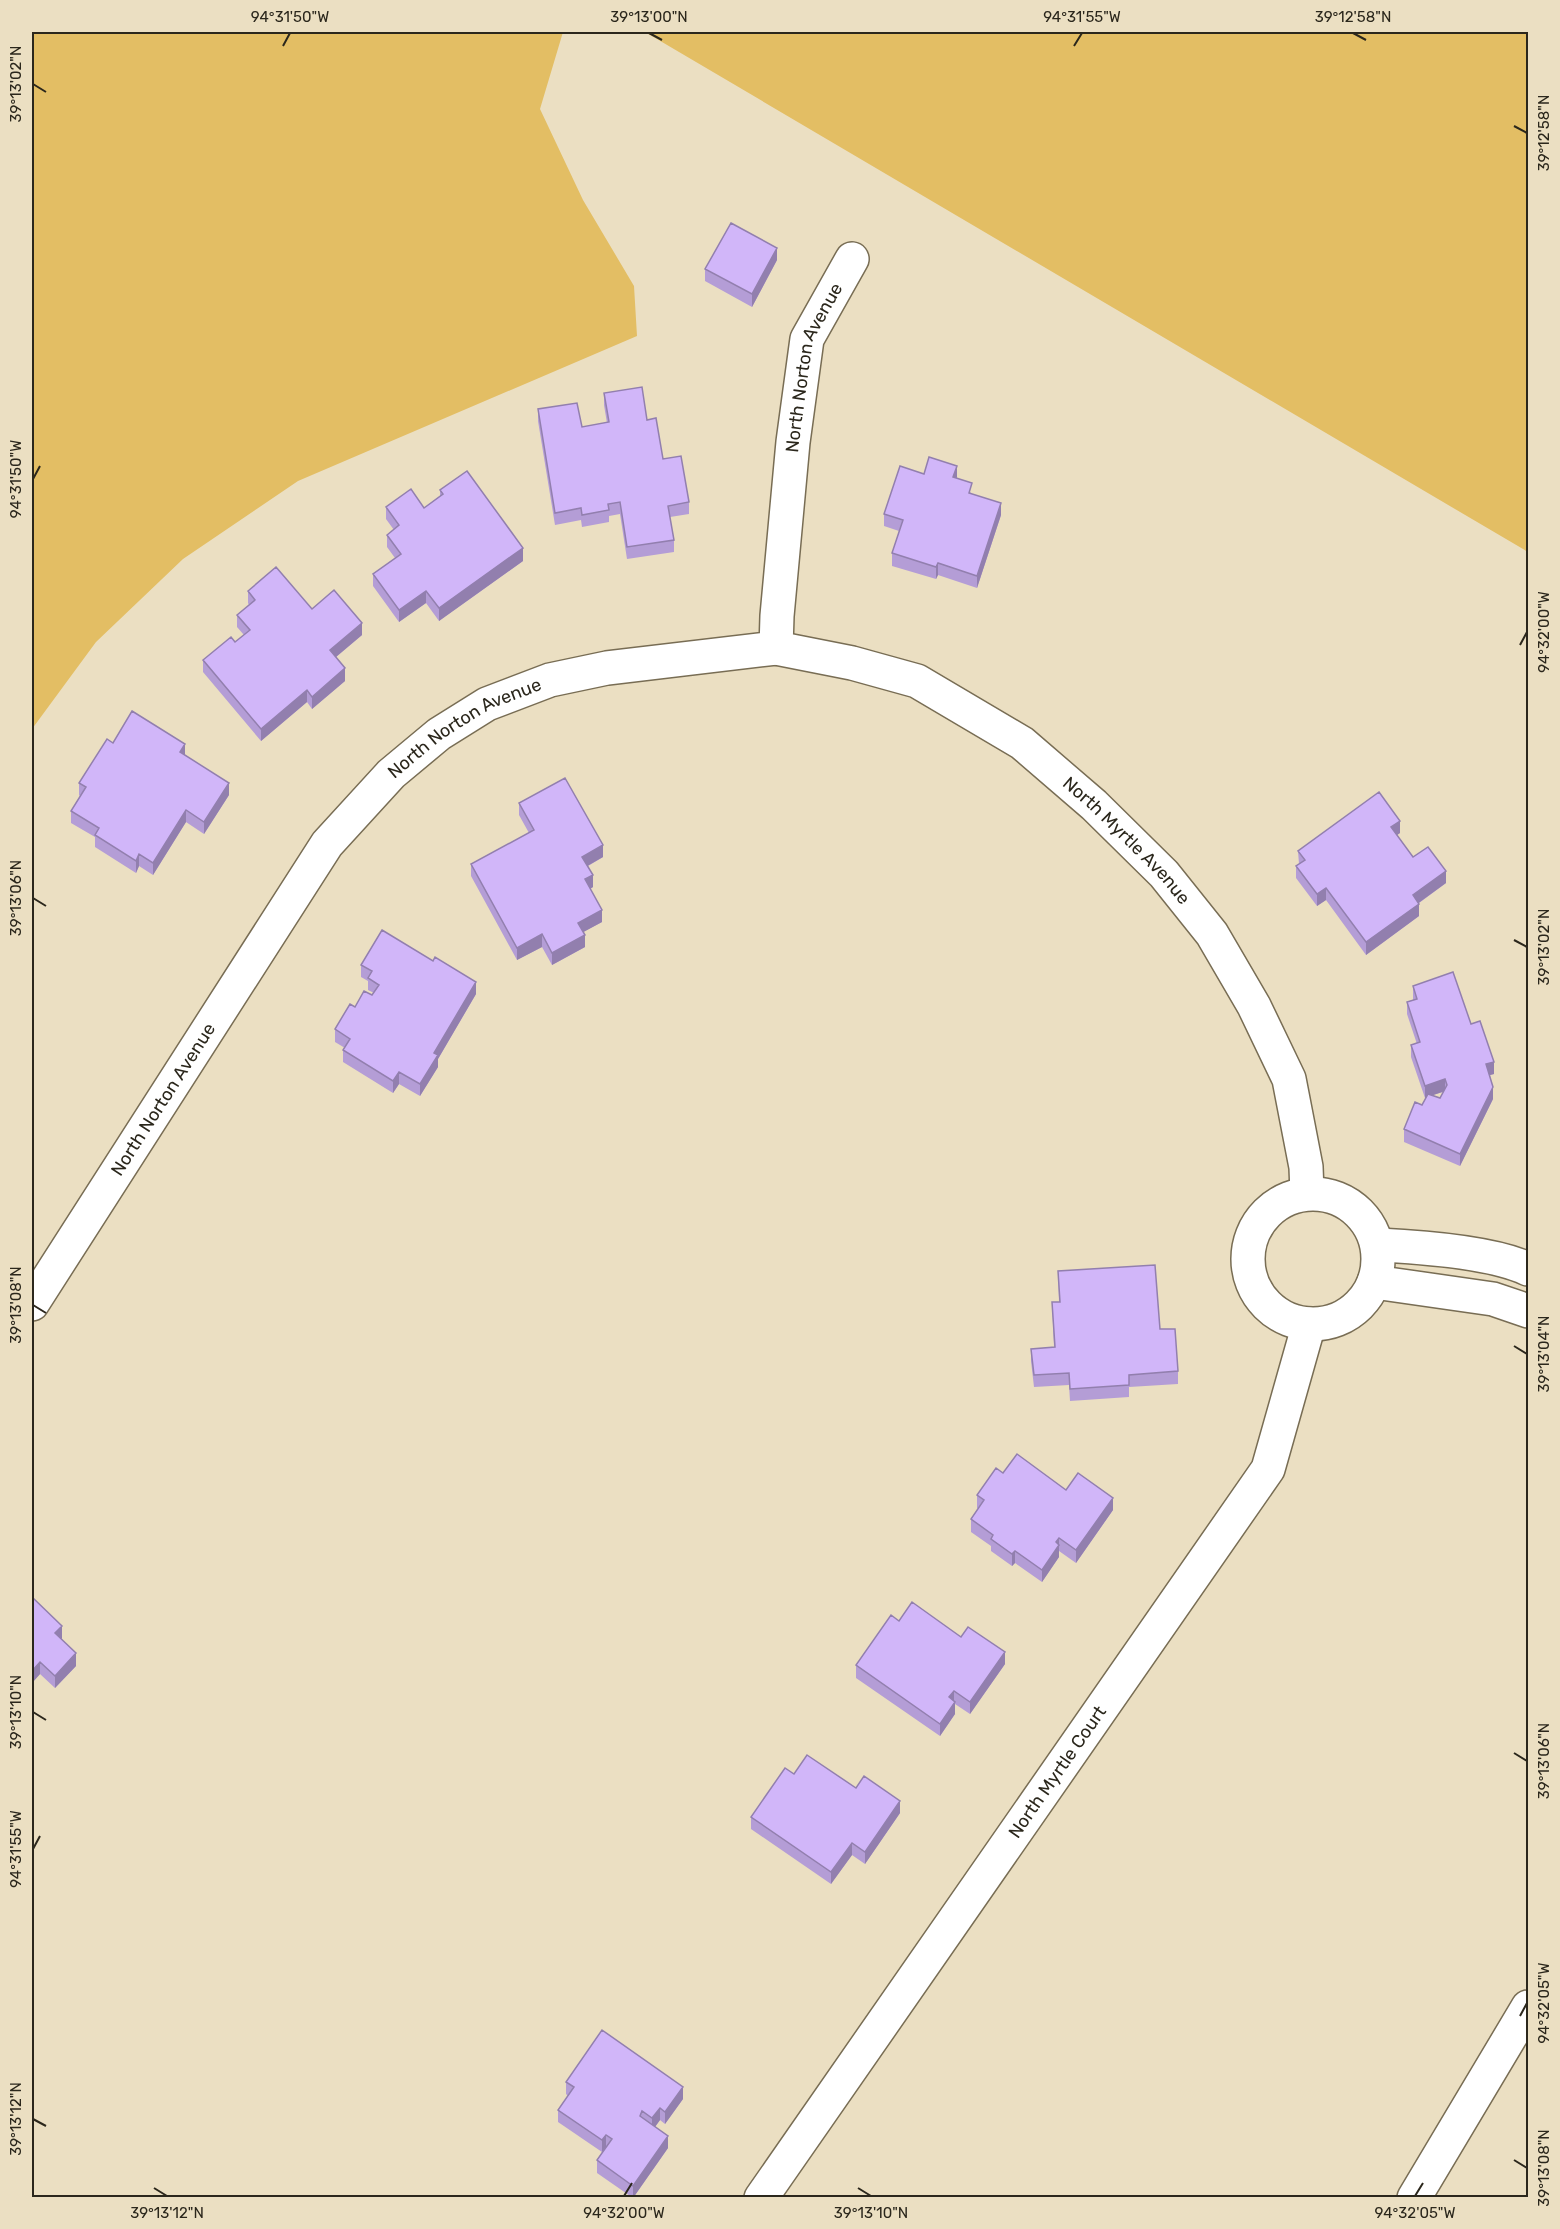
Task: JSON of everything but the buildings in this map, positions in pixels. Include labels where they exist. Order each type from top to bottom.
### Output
[{"type":"street","name":"North Norton Avenue","points":[[32,1304],[327,844],[391,774],[440,734],[487,704],[550,680],[607,668],[776,648],[793,442],[807,339],[852,259]]},
{"type":"street","name":"North Myrtle Avenue","points":[[776,648],[852,663],[917,681],[1022,743],[1094,805],[1164,874],[1212,934],[1254,1006],[1288,1080],[1306,1167],[1307,1193]]},
{"type":"street","points":[[1307,1193],[1334,1197],[1353,1207],[1367,1222],[1379,1245],[1378,1269],[1364,1300],[1348,1314],[1329,1322],[1309,1324],[1287,1319],[1268,1306],[1255,1288],[1248,1267],[1249,1245],[1257,1224],[1272,1208],[1292,1197],[1307,1193]]},
{"type":"street","points":[[1379,1245],[1472,1255],[1514,1262],[1528,1269]]},
{"type":"street","points":[[1374,1282],[1493,1299],[1528,1311]]},
{"type":"street","name":"North Myrtle Court","points":[[761,2198],[1268,1469],[1309,1324]]},
{"type":"street","points":[[1414,2198],[1528,2007]]},
{"type":"shaded area","points":[[32,32],[563,32],[540,109],[583,200],[634,286],[637,336],[298,481],[183,559],[96,642],[32,729]]},
{"type":"shaded area","points":[[645,32],[1528,32],[1528,552]]}]
